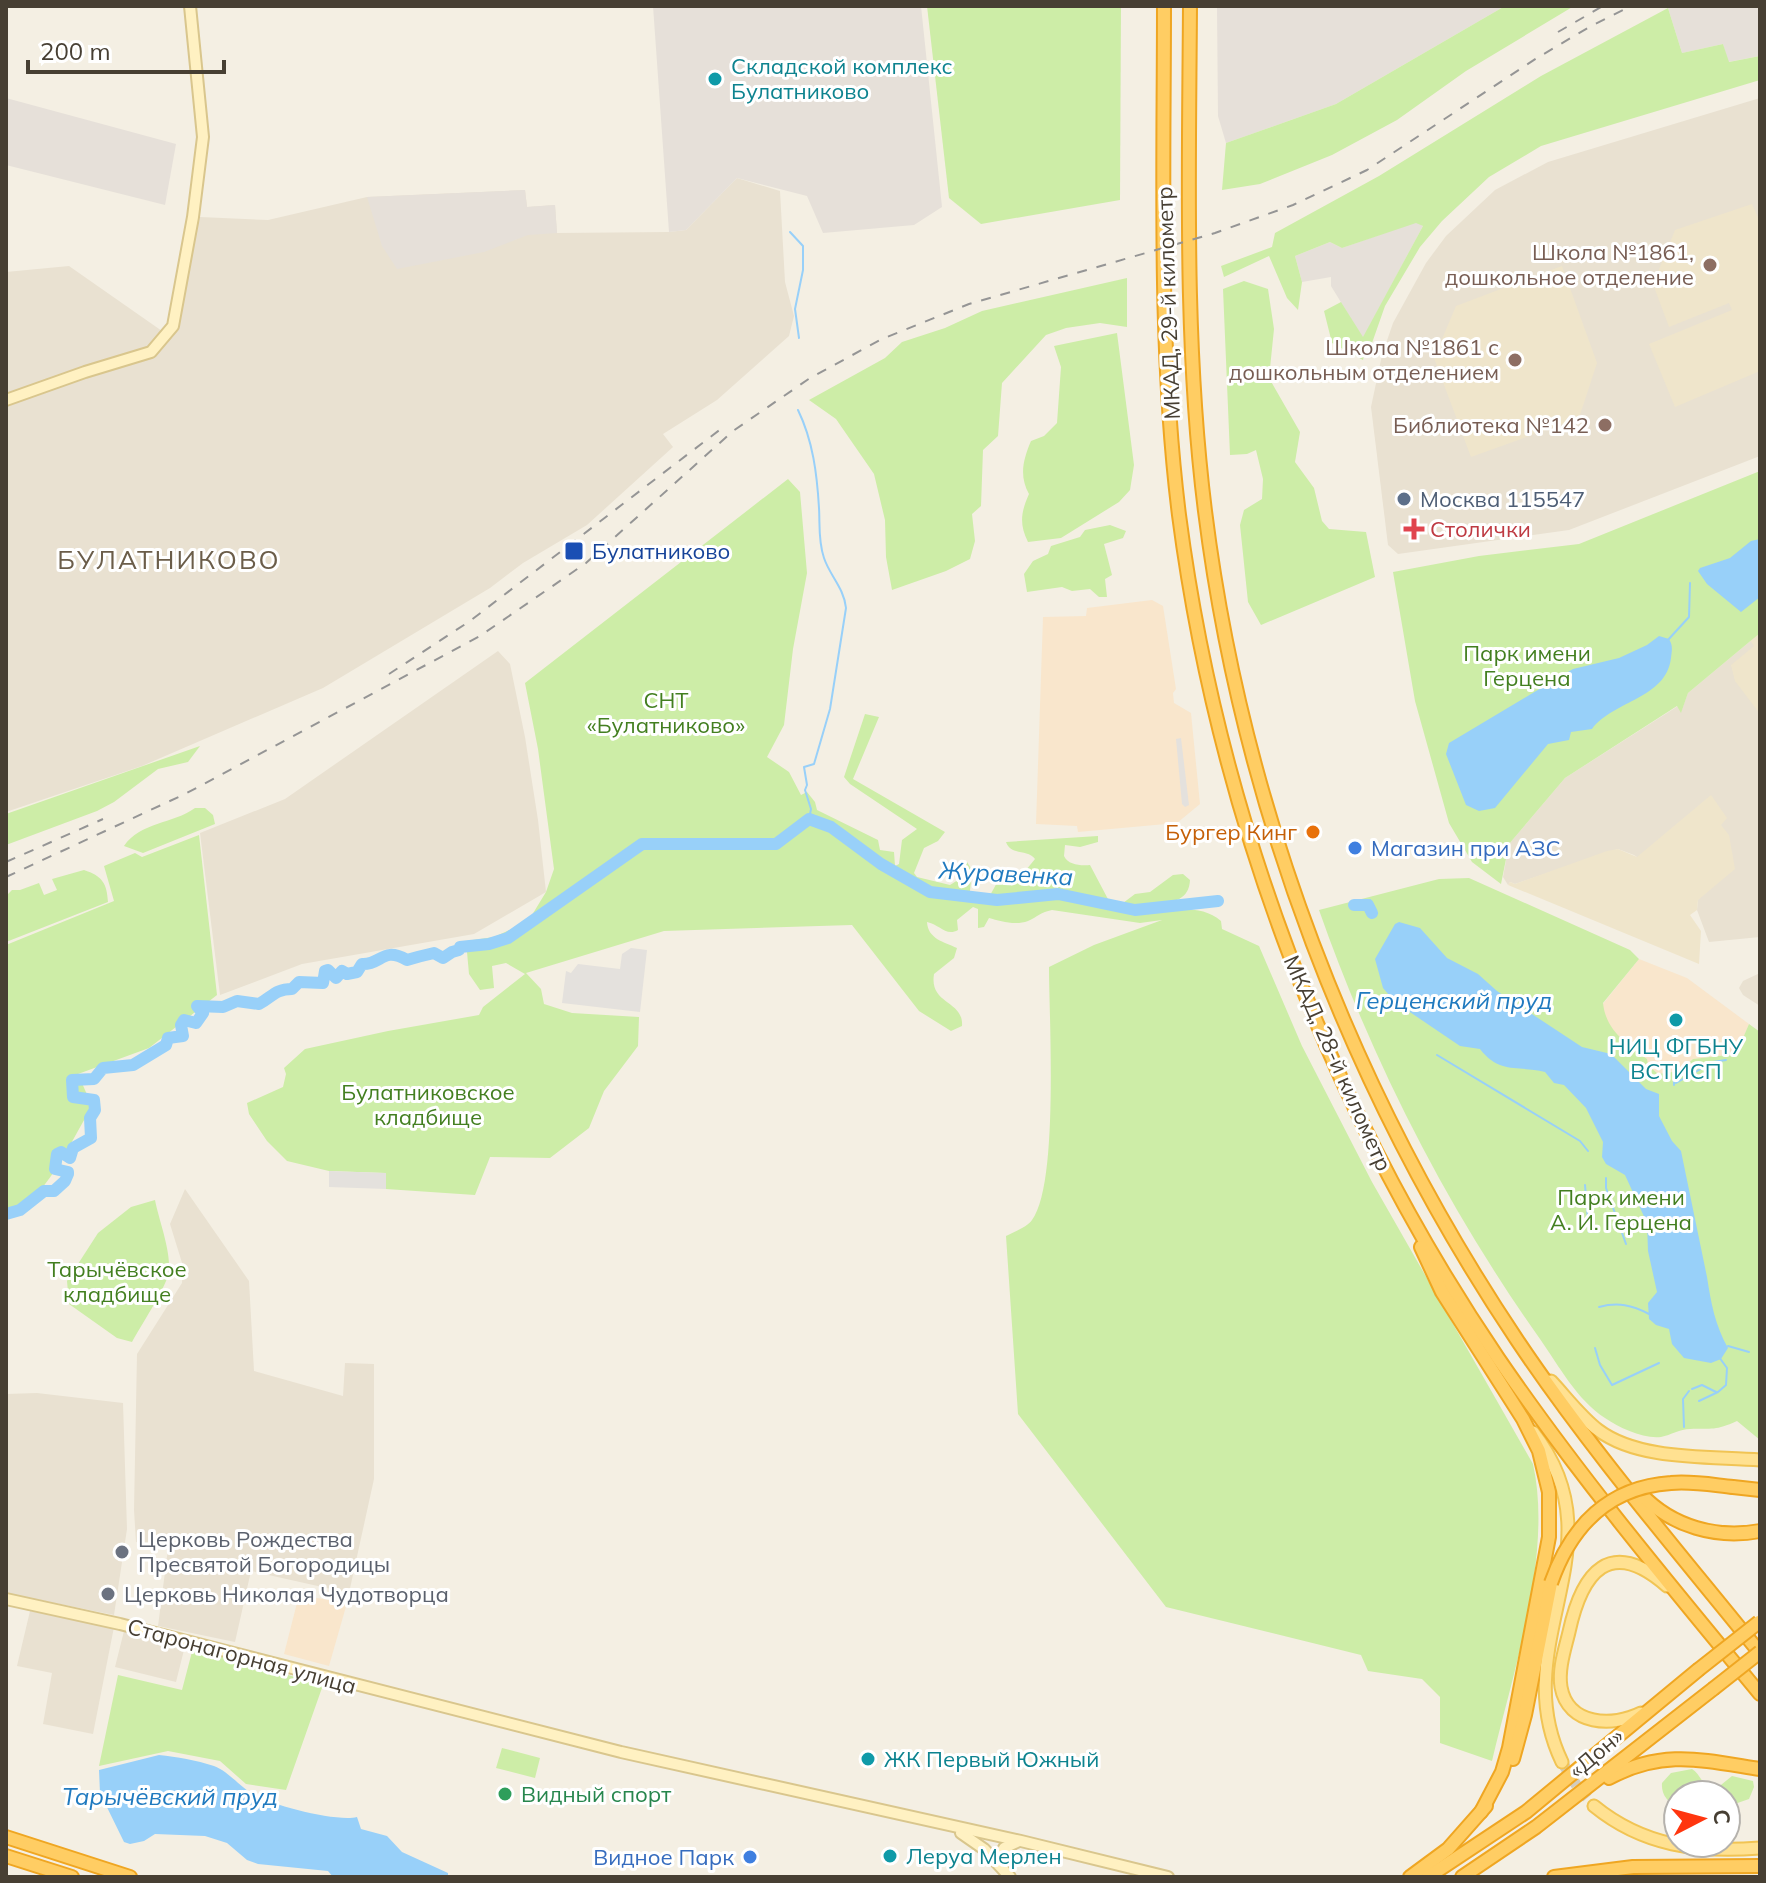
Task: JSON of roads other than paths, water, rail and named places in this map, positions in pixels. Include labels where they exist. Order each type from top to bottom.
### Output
[{"type":"highway","name":"МКАД, 29-й километр","points":[[1164,6],[1164,226],[1169,391],[1175,474],[1192,599]]},
{"type":"highway","name":"МКАД, 29-й километр","points":[[1190,6],[1194,390],[1202,485],[1217,595]]},
{"type":"highway","name":"МКАД, 28-й километр","points":[[1217,595],[1233,675],[1270,818],[1331,991],[1379,1103],[1417,1177],[1519,1343],[1587,1437],[1760,1653]]},
{"type":"highway","name":"МКАД, 28-й километр","points":[[1192,599],[1218,721],[1265,882],[1307,1000],[1375,1152],[1476,1324],[1528,1400],[1588,1480],[1760,1694]]},
{"type":"highway","points":[[1375,1152],[1442,1292],[1523,1419],[1545,1470],[1550,1503],[1549,1537],[1509,1748],[1502,1772],[1481,1812]]},
{"type":"highway","points":[[1587,1437],[1648,1502],[1670,1517],[1710,1532],[1734,1534],[1760,1531]]},
{"type":"highway","points":[[1410,1877],[1448,1849],[1481,1812],[1497,1792],[1513,1761],[1520,1740],[1551,1583],[1560,1557],[1574,1534],[1595,1513],[1637,1489],[1673,1483],[1760,1490]]},
{"type":"highway","name":"«Дон»","points":[[1428,1877],[1526,1812],[1645,1711],[1760,1622]]},
{"type":"highway","name":"«Дон»","points":[[1462,1877],[1536,1827],[1760,1653]]},
{"type":"highway","points":[[1578,1795],[1634,1765],[1669,1758],[1692,1758],[1760,1769]]},
{"type":"highway","points":[[6,1837],[130,1877]]},
{"type":"highway","points":[[6,1856],[72,1877]]},
{"type":"highway","points":[[1554,1877],[1633,1867],[1760,1866]]},
{"type":"main road","points":[[6,400],[151,352],[170,332],[175,320],[193,217],[203,137],[190,6]]},
{"type":"main road","points":[[1519,1343],[1597,1429],[1632,1447],[1759,1460]]},
{"type":"main road","points":[[1523,1419],[1556,1466],[1568,1509],[1568,1557],[1546,1661],[1544,1691],[1547,1723],[1562,1762]]},
{"type":"main road","points":[[1645,1711],[1617,1723],[1596,1722],[1578,1713],[1564,1696],[1561,1686],[1562,1660],[1582,1588],[1598,1570],[1627,1563],[1646,1570],[1688,1606]]},
{"type":"main road","name":"Старонагорная улица","points":[[6,1599],[120,1624],[477,1717],[945,1826]]},
{"type":"main road","points":[[1594,1806],[1627,1829],[1675,1846],[1760,1848]]},
{"type":"main road","points":[[945,1826],[988,1843],[993,1835]]},
{"type":"main road","points":[[945,1826],[1168,1877]]},
{"type":"main road","points":[[972,1839],[1006,1873]]},
{"type":"main road","points":[[1006,1873],[1001,1856],[1004,1848],[1021,1841]]},
{"type":"water","points":[[1760,539],[1760,597],[1741,612],[1707,584],[1698,571],[1730,558],[1751,541]]},
{"type":"water","points":[[1659,636],[1669,639],[1671,658],[1667,672],[1650,691],[1613,711],[1592,729],[1571,732],[1569,740],[1548,744],[1495,808],[1479,811],[1466,805],[1446,754],[1449,743],[1573,669],[1619,658]]},
{"type":"water","name":"Герценский пруд","points":[[1399,922],[1420,928],[1447,958],[1478,974],[1497,991],[1582,1047],[1611,1054],[1646,1089],[1659,1094],[1659,1116],[1681,1151],[1712,1305],[1728,1348],[1721,1359],[1711,1363],[1684,1358],[1672,1344],[1669,1329],[1649,1319],[1648,1303],[1657,1292],[1648,1251],[1647,1223],[1625,1175],[1606,1164],[1602,1157],[1603,1142],[1586,1108],[1564,1085],[1554,1083],[1545,1072],[1502,1066],[1480,1049],[1460,1046],[1395,1002],[1383,988],[1375,959]]},
{"type":"water","name":"Тарычёвский пруд","points":[[159,1755],[214,1766],[250,1792],[276,1804],[321,1815],[357,1817],[361,1829],[387,1836],[402,1852],[448,1873],[448,1877],[333,1877],[328,1871],[258,1864],[247,1860],[227,1843],[205,1836],[155,1834],[144,1841],[124,1842],[100,1793],[99,1770]]},
{"type":"waterway","points":[[790,232],[803,246],[803,270],[795,309],[799,338]]},
{"type":"waterway","points":[[798,410],[813,458],[822,552],[843,594],[846,608],[830,709],[814,764],[804,767],[805,790],[811,809],[809,819]]},
{"type":"waterway","points":[[1667,641],[1689,617],[1690,583]]},
{"type":"waterway","points":[[6,1214],[20,1210],[44,1191],[54,1191],[68,1174],[55,1169],[57,1154],[61,1152],[70,1158],[73,1148],[91,1138],[90,1118],[95,1110],[94,1100],[73,1097],[72,1080],[94,1079],[103,1068],[133,1065],[166,1045],[168,1038],[183,1036],[181,1025],[184,1020],[196,1023],[203,1013],[197,1006],[223,1007],[237,1001],[259,1004],[278,992],[292,989],[299,982],[323,983],[325,971],[328,970],[336,978],[342,971],[347,974],[357,972],[362,964],[387,955],[407,960],[434,953],[443,958],[460,947],[508,938],[642,844],[776,844],[809,819],[831,827],[881,864],[930,892],[997,900],[1058,894],[1135,910],[1218,901]]},
{"type":"waterway","name":"Журавенка","points":[[1368,905],[1370,900]]},
{"type":"waterway","name":"Журавенка","points":[[1354,905],[1368,905],[1372,913]]},
{"type":"waterway","points":[[1437,1055],[1580,1141],[1588,1151]]},
{"type":"waterway","points":[[1676,1083],[1713,1062],[1726,1060]]},
{"type":"waterway","points":[[1674,1076],[1674,1085]]},
{"type":"waterway","points":[[1606,1178],[1606,1188],[1626,1244]]},
{"type":"waterway","points":[[1585,1185],[1589,1232]]},
{"type":"waterway","points":[[1599,1307],[1625,1305],[1649,1314]]},
{"type":"waterway","points":[[1728,1346],[1749,1352]]},
{"type":"waterway","points":[[1595,1348],[1600,1365],[1612,1385],[1659,1363]]},
{"type":"waterway","points":[[1699,1401],[1726,1385],[1727,1368],[1719,1357]]},
{"type":"waterway","points":[[1692,1389],[1702,1385],[1716,1392]]},
{"type":"waterway","points":[[1684,1427],[1683,1399],[1689,1391]]},
{"type":"tunnel","points":[[1562,1762],[1594,1806]]},
{"type":"railway","points":[[1558,32],[1603,6]]},
{"type":"railway","points":[[6,877],[185,794],[480,636],[586,563],[733,431],[810,378],[882,339],[969,304],[1215,233],[1293,205],[1367,170],[1537,58],[1631,6]]},
{"type":"railway","points":[[389,674],[470,621],[726,425]]},
{"type":"railway","points":[[6,862],[103,819]]},
{"type":"place","name":"Складской комплекс Булатниково","points":[[715,79]]},
{"type":"place","name":"Школа №1861, дошкольное отделение","points":[[1710,265]]},
{"type":"place","name":"Школа №1861 с дошкольным отделением","points":[[1515,360]]},
{"type":"place","name":"Библиотека №142","points":[[1605,425]]},
{"type":"place","name":"Москва 115547","points":[[1404,499]]},
{"type":"place","name":"Столички","points":[[1414,529]]},
{"type":"place","name":"Булатниково","points":[[574,551]]},
{"type":"place","name":"Бургер Кинг","points":[[1313,832]]},
{"type":"place","name":"Магазин при АЗС","points":[[1355,848]]},
{"type":"place","name":"НИЦ ФГБНУ ВСТИСП","points":[[1676,1020]]},
{"type":"place","name":"Церковь Рождества Пресвятой Богородицы","points":[[122,1552]]},
{"type":"place","name":"Церковь Николая Чудотворца","points":[[108,1594]]},
{"type":"place","name":"ЖК Первый Южный","points":[[868,1759]]},
{"type":"place","name":"Видный спорт","points":[[505,1794]]},
{"type":"place","name":"Леруа Мерлен","points":[[890,1856]]},
{"type":"place","name":"Видное Парк","points":[[750,1857]]},
{"type":"district","name":"БУЛАТНИКОВО","points":[[169,559]]},
{"type":"park label","name":"Парк имени Герцена","points":[[1527,666]]},
{"type":"park label","name":"СНТ «Булатниково»","points":[[666,712]]},
{"type":"park label","name":"Булатниковское кладбище","points":[[428,1104]]},
{"type":"park label","name":"Парк имени А. И. Герцена","points":[[1621,1210]]},
{"type":"park label","name":"Тарычёвское кладбище","points":[[117,1282]]}]
